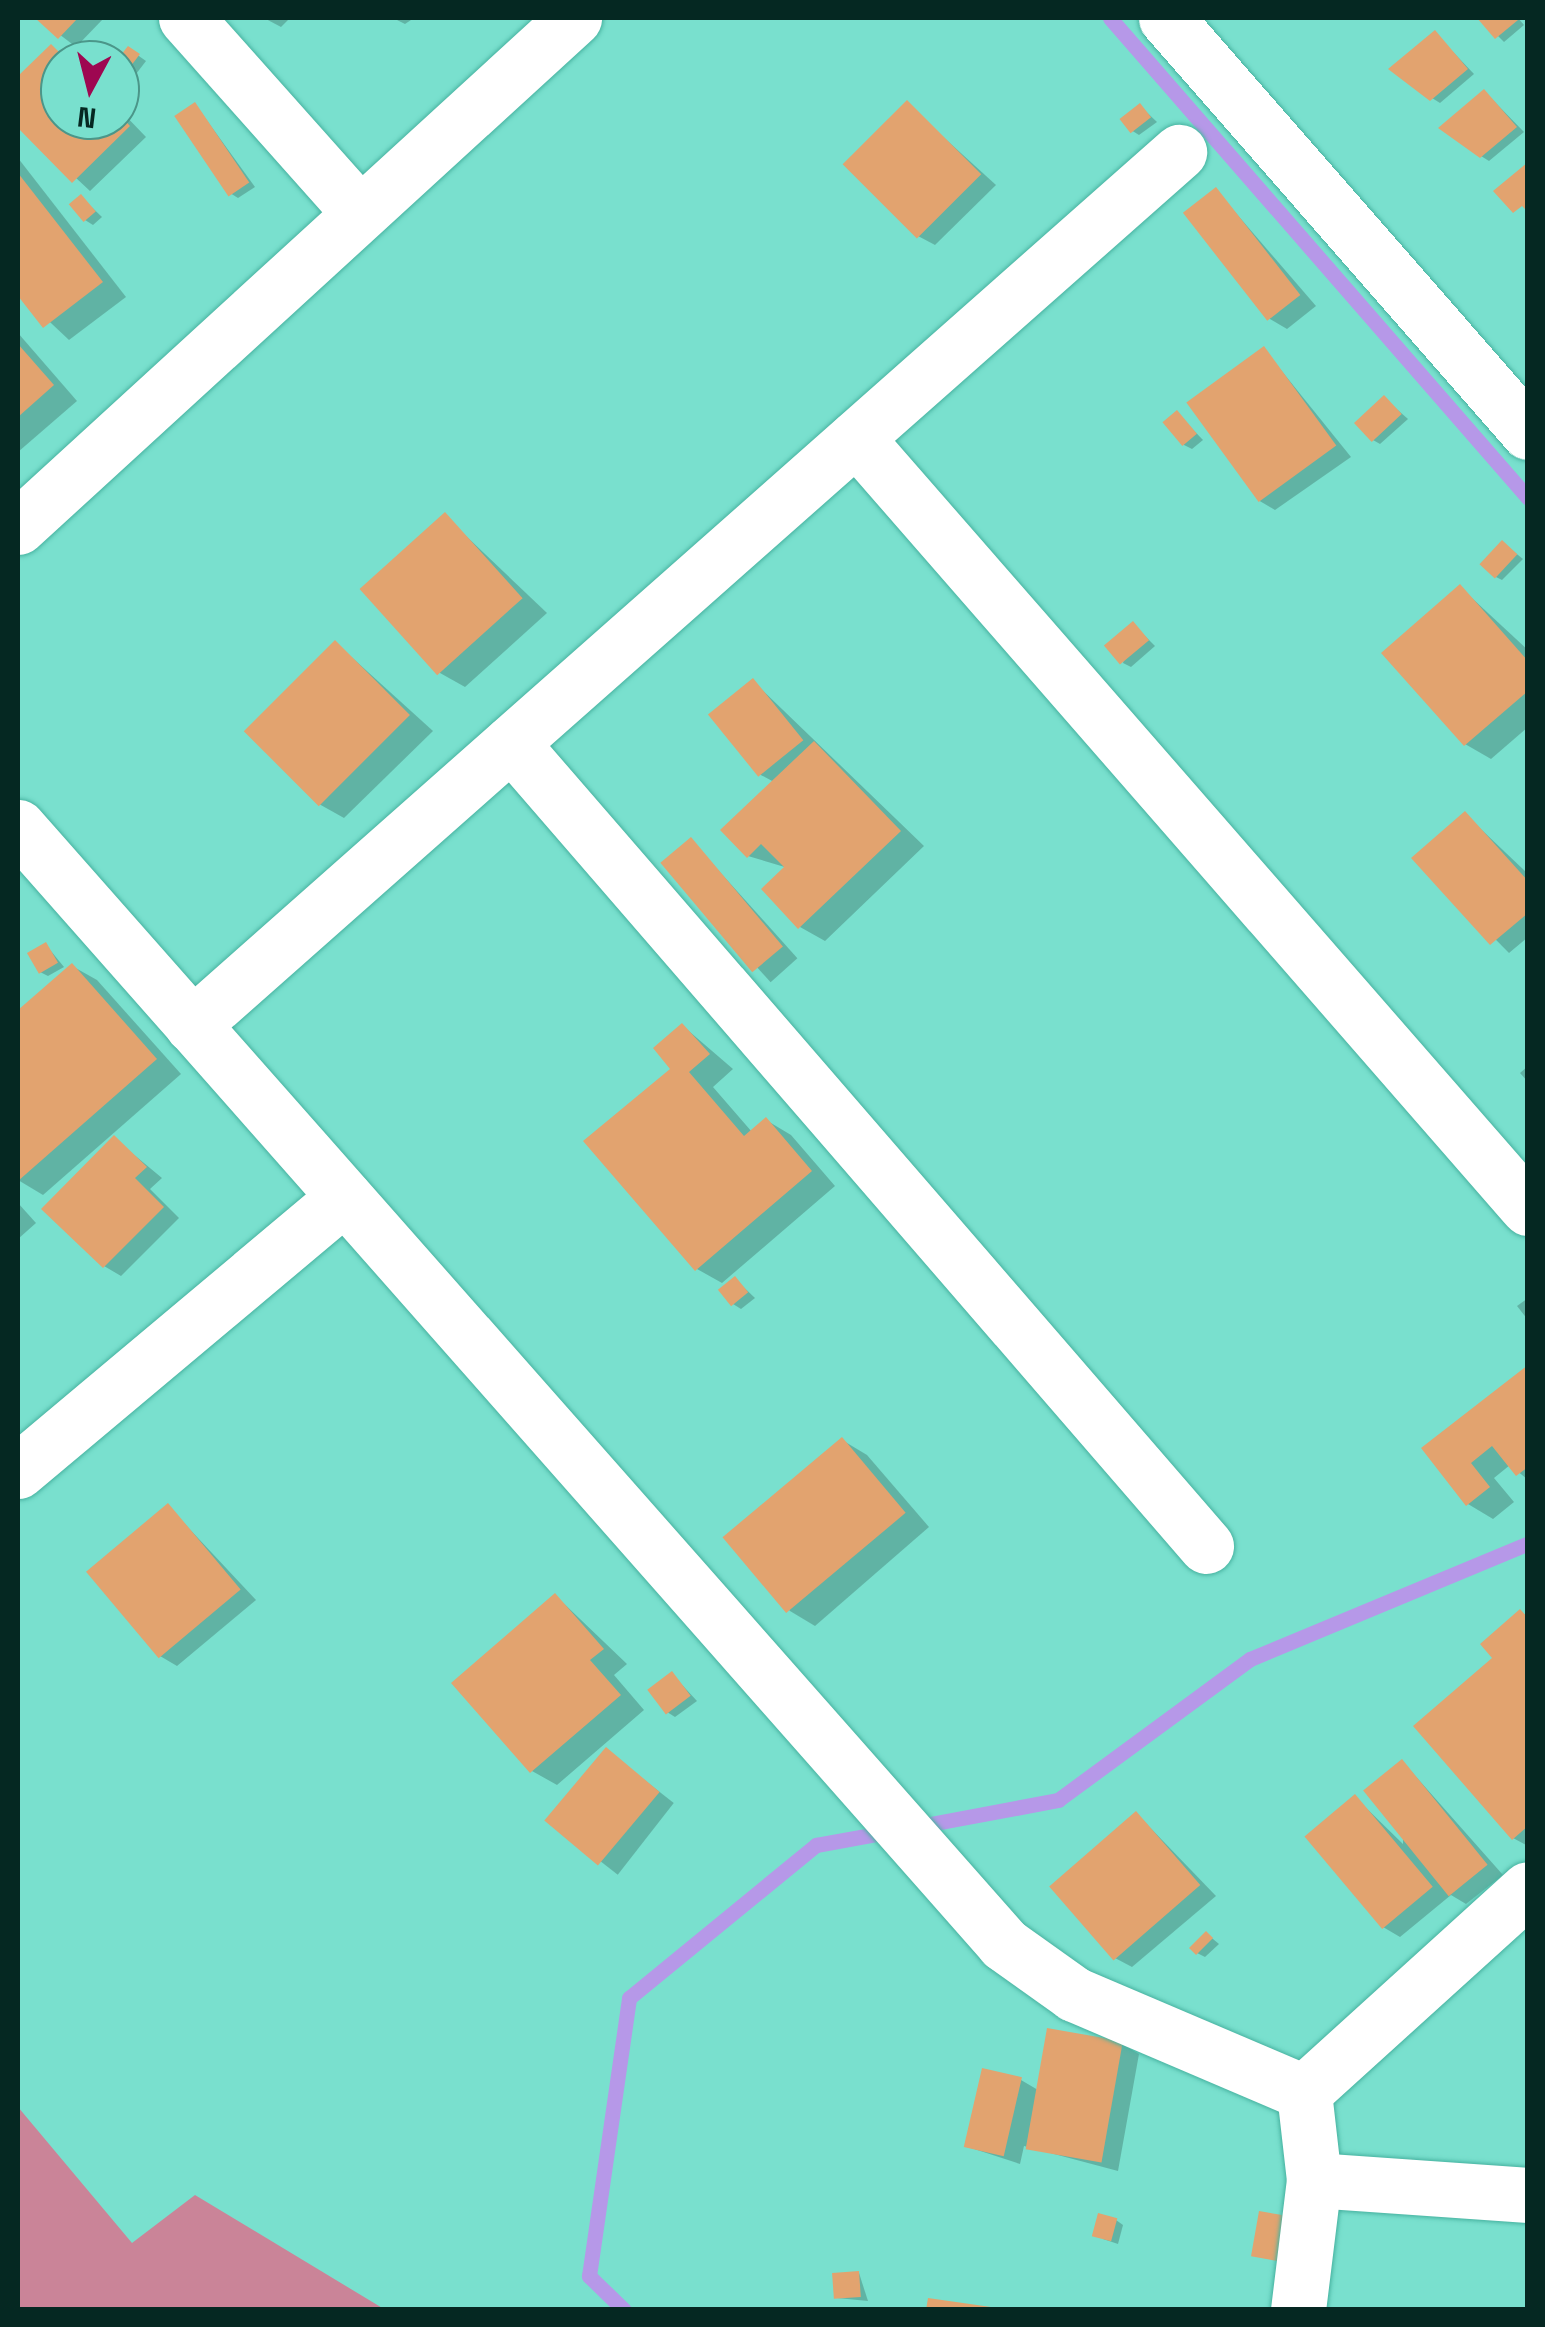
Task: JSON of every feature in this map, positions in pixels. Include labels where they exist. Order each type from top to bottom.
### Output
[{"type":"street","points":[[186,18],[360,213]]},
{"type":"street","points":[[18,528],[574,18]]},
{"type":"street","points":[[1192,26],[1528,432]]},
{"type":"street","points":[[192,1025],[1179,152]]},
{"type":"street","points":[[856,438],[1528,1208]]},
{"type":"street","points":[[510,744],[1206,1546]]},
{"type":"street","points":[[18,827],[1004,1944],[1074,1994],[1304,2092]]},
{"type":"street","points":[[18,1471],[344,1197]]},
{"type":"street","points":[[1304,2092],[1528,1889]]},
{"type":"street","points":[[1298,2310],[1314,2180],[1304,2092]]},
{"type":"street","points":[[1314,2180],[1528,2195]]},
{"type":"shaded area","points":[[18,2107],[132,2243],[195,2195],[384,2309],[18,2309]]},
{"type":"building","points":[[35,18],[78,18],[58,39]]},
{"type":"building","points":[[1477,18],[1516,18],[1518,20],[1495,39]]},
{"type":"building","points":[[1435,30],[1468,69],[1430,101],[1388,69]]},
{"type":"building","points":[[40,55],[40,140],[116,140],[72,183],[18,128],[18,76]]},
{"type":"building","points":[[1484,89],[1517,127],[1480,158],[1438,128]]},
{"type":"building","points":[[907,100],[981,174],[917,239],[843,164]]},
{"type":"building","points":[[195,102],[249,182],[229,196],[174,116]]},
{"type":"building","points":[[1140,103],[1151,117],[1131,133],[1120,119]]},
{"type":"building","points":[[1528,162],[1528,212],[1522,206],[1513,213],[1493,191]]},
{"type":"building","points":[[18,173],[103,282],[43,328],[18,296]]},
{"type":"building","points":[[1216,187],[1300,295],[1267,321],[1183,213]]},
{"type":"building","points":[[81,194],[96,212],[84,222],[69,204]]},
{"type":"building","points":[[18,344],[54,385],[18,417]]},
{"type":"building","points":[[1264,346],[1336,446],[1259,502],[1186,402]]},
{"type":"building","points":[[1384,395],[1402,414],[1372,442],[1354,423]]},
{"type":"building","points":[[1177,410],[1197,434],[1182,446],[1162,422]]},
{"type":"building","points":[[445,512],[523,598],[437,675],[360,589]]},
{"type":"building","points":[[1502,540],[1517,554],[1495,578],[1479,564]]},
{"type":"building","points":[[1460,584],[1528,661],[1528,691],[1464,746],[1381,653]]},
{"type":"building","points":[[1133,621],[1149,640],[1120,665],[1104,645]]},
{"type":"building","points":[[335,640],[410,715],[319,806],[244,731]]},
{"type":"building","points":[[753,678],[803,740],[758,777],[708,715]]},
{"type":"building","points":[[814,741],[901,831],[798,929],[761,889],[784,867],[761,844],[747,858],[720,830]]},
{"type":"building","points":[[1465,811],[1528,881],[1528,913],[1490,945],[1411,858]]},
{"type":"building","points":[[691,837],[783,947],[752,972],[660,863]]},
{"type":"building","points":[[46,942],[58,963],[39,974],[27,953]]},
{"type":"building","points":[[72,963],[157,1059],[18,1181],[18,1010]]},
{"type":"building","points":[[682,1023],[710,1054],[689,1072],[744,1136],[766,1117],[812,1171],[695,1271],[583,1141],[670,1069],[653,1048]]},
{"type":"building","points":[[114,1135],[147,1167],[135,1178],[164,1207],[103,1268],[41,1209]]},
{"type":"building","points":[[735,1276],[748,1292],[731,1306],[718,1290]]},
{"type":"building","points":[[1528,1365],[1528,1467],[1516,1476],[1492,1446],[1471,1463],[1490,1487],[1466,1506],[1421,1448]]},
{"type":"building","points":[[842,1437],[906,1513],[786,1613],[722,1537]]},
{"type":"building","points":[[168,1503],[241,1590],[159,1658],[86,1572]]},
{"type":"building","points":[[555,1593],[604,1649],[590,1660],[621,1695],[530,1773],[451,1683]]},
{"type":"building","points":[[1520,1609],[1528,1618],[1528,1826],[1512,1840],[1413,1726],[1492,1658],[1480,1644]]},
{"type":"building","points":[[672,1671],[691,1696],[666,1714],[647,1690]]},
{"type":"building","points":[[606,1747],[660,1792],[598,1866],[544,1821]]},
{"type":"building","points":[[1402,1759],[1488,1865],[1449,1896],[1363,1790]]},
{"type":"building","points":[[1355,1794],[1433,1887],[1382,1929],[1304,1836]]},
{"type":"building","points":[[1136,1811],[1200,1885],[1114,1960],[1049,1886]]},
{"type":"building","points":[[1206,1931],[1213,1938],[1196,1955],[1189,1948]]},
{"type":"building","points":[[1047,2028],[1123,2041],[1101,2163],[1026,2149]]},
{"type":"building","points":[[982,2068],[1022,2077],[1004,2156],[964,2147]]},
{"type":"building","points":[[1259,2211],[1287,2216],[1279,2261],[1251,2256]]},
{"type":"building","points":[[1098,2213],[1117,2218],[1111,2241],[1092,2236]]},
{"type":"building","points":[[859,2271],[861,2297],[834,2299],[832,2273]]},
{"type":"building","points":[[928,2298],[991,2307],[991,2310],[926,2310]]},
{"type":"waterway","points":[[1110,18],[1528,498]]},
{"type":"waterway","points":[[914,1827],[1058,1800],[1250,1659],[1528,1543]]},
{"type":"waterway","points":[[624,2310],[589,2276],[629,1998],[816,1845],[887,1832]]}]
